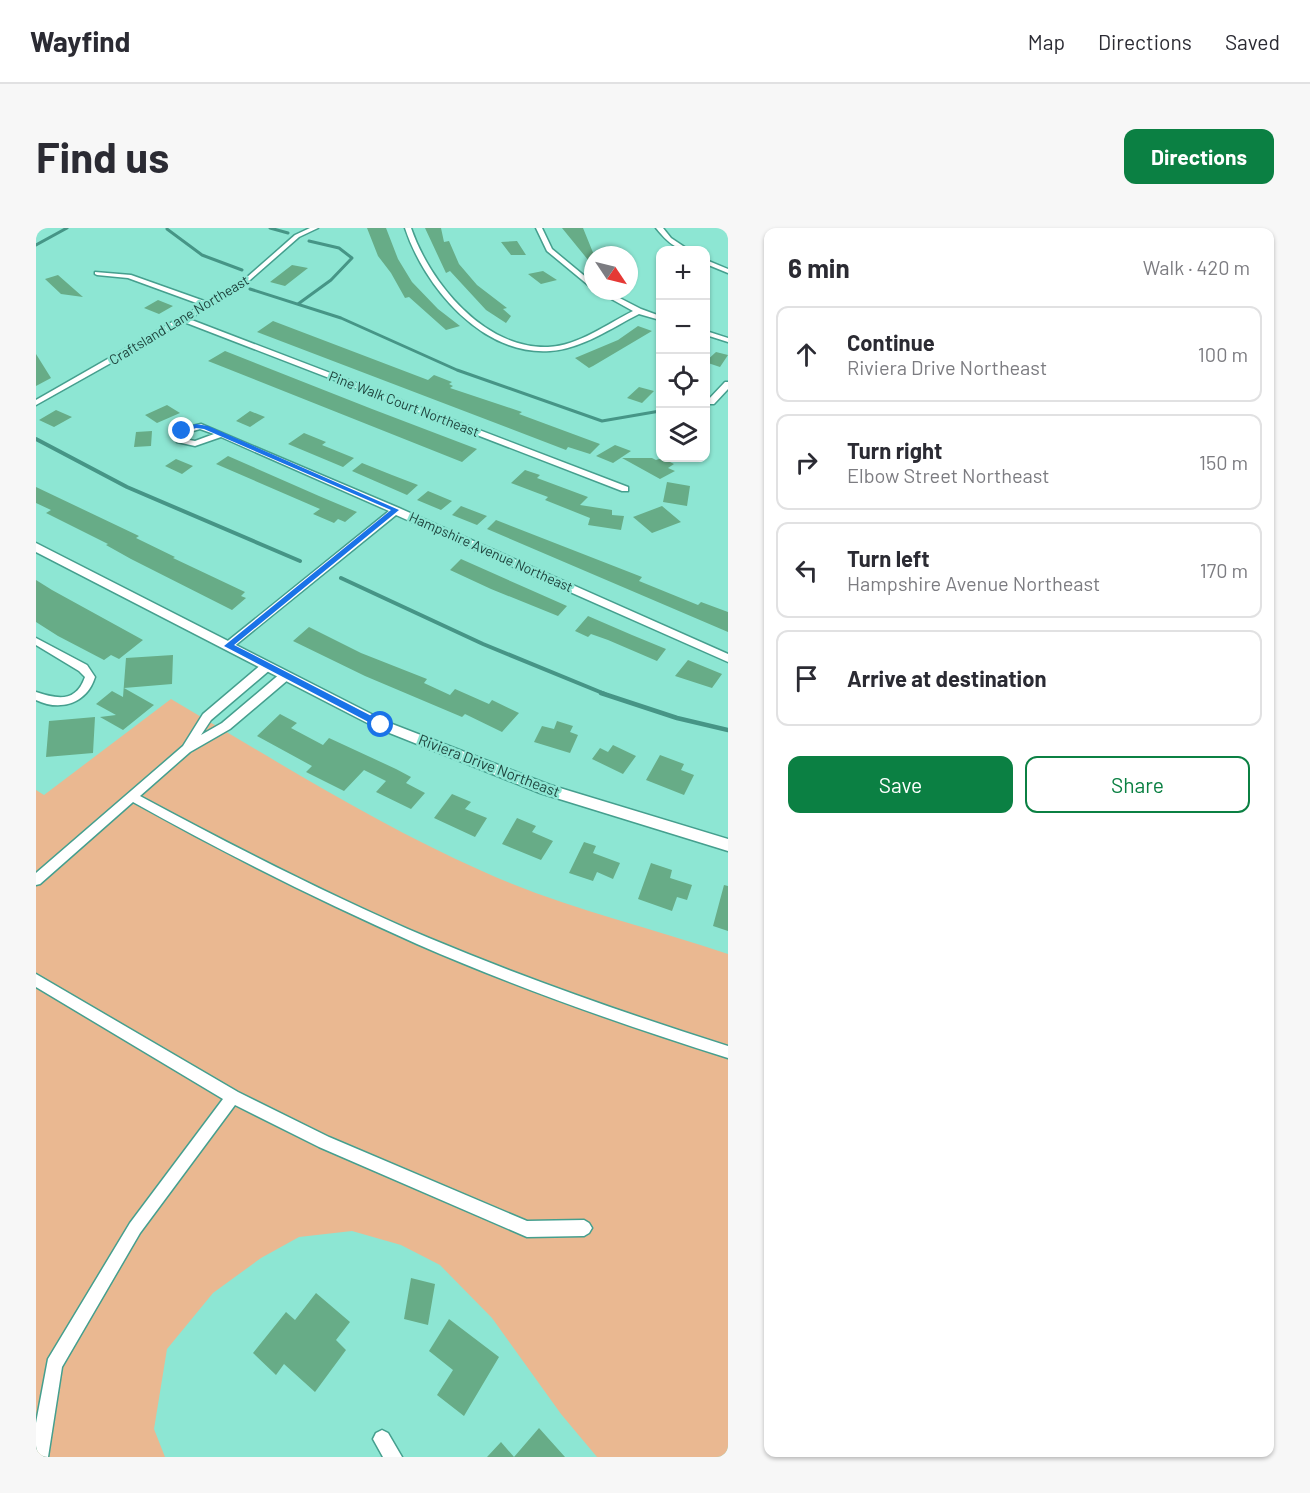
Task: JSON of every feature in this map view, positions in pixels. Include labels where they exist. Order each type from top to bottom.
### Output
[{"type":"street","name":"Craftsland Lane Northeast","points":[[36,403],[239,287],[297,236],[315,228]]},
{"type":"street","points":[[408,228],[423,269],[456,307],[483,328],[513,343],[533,349],[559,347],[638,311]]},
{"type":"street","points":[[539,228],[549,250],[584,279]]},
{"type":"street","points":[[659,228],[680,246]]},
{"type":"street","points":[[710,264],[728,271]]},
{"type":"street","points":[[97,273],[129,276],[208,305]]},
{"type":"street","points":[[618,300],[638,311],[656,317]]},
{"type":"street","name":"Pine Walk Court Northeast","points":[[183,319],[625,489]]},
{"type":"street","points":[[710,335],[728,340]]},
{"type":"street","points":[[710,400],[728,384]]},
{"type":"street","name":"Hampshire Avenue Northeast","points":[[221,434],[728,658]]},
{"type":"street","points":[[228,646],[396,510]]},
{"type":"street","name":"Riviera Drive Northeast","points":[[36,546],[381,725],[545,789],[728,845]]},
{"type":"street","points":[[36,641],[83,668],[90,677],[88,686],[80,695],[68,700],[44,701],[36,696]]},
{"type":"street","points":[[186,749],[207,717],[267,666]]},
{"type":"street","points":[[36,880],[186,749],[226,726],[285,676]]},
{"type":"street","points":[[133,797],[234,854],[422,942],[548,992],[728,1052]]},
{"type":"street","points":[[36,980],[233,1097],[324,1142],[527,1229],[584,1228]]},
{"type":"street","points":[[39,1457],[54,1365],[135,1228],[233,1097]]},
{"type":"street","points":[[382,1439],[393,1457]]},
{"type":"shaded area","points":[[171,699],[363,811],[482,871],[573,906],[728,954],[728,1457],[597,1457],[561,1414],[492,1318],[440,1265],[401,1245],[352,1231],[299,1237],[261,1258],[213,1293],[167,1349],[154,1429],[165,1457],[36,1457],[36,790],[44,795]]},
{"type":"building","points":[[367,228],[386,228],[398,259],[412,282],[438,309],[460,326],[446,330],[409,297],[405,298],[378,256]]},
{"type":"building","points":[[425,228],[441,228],[444,242],[449,241],[459,264],[477,285],[507,308],[503,309],[511,316],[506,323],[486,310],[450,271],[446,273]]},
{"type":"building","points":[[562,228],[583,228],[590,246],[584,246],[584,255]]},
{"type":"building","points":[[517,241],[526,255],[511,255],[501,242]]},
{"type":"building","points":[[292,265],[308,268],[285,286],[270,282]]},
{"type":"building","points":[[543,271],[557,280],[541,284],[528,274]]},
{"type":"building","points":[[58,275],[83,297],[61,294],[45,279]]},
{"type":"building","points":[[158,300],[173,306],[159,314],[144,308]]},
{"type":"building","points":[[273,321],[428,380],[434,375],[452,382],[449,384],[453,386],[450,388],[522,412],[519,414],[600,444],[590,454],[568,447],[566,450],[257,332]]},
{"type":"building","points":[[638,326],[652,331],[593,366],[589,368],[575,358],[618,340]]},
{"type":"building","points":[[225,351],[477,449],[462,462],[208,361]]},
{"type":"building","points":[[716,352],[728,355],[720,367],[710,364],[710,357]]},
{"type":"building","points":[[36,354],[51,378],[36,386]]},
{"type":"building","points":[[639,387],[654,391],[642,403],[627,398]]},
{"type":"building","points":[[167,405],[180,413],[157,423],[145,415]]},
{"type":"building","points":[[56,410],[72,417],[54,427],[39,420]]},
{"type":"building","points":[[250,411],[265,417],[250,427],[236,421]]},
{"type":"building","points":[[152,431],[151,446],[134,447],[136,432]]},
{"type":"building","points":[[304,433],[326,442],[322,445],[354,458],[343,467],[288,444]]},
{"type":"building","points":[[615,445],[631,451],[613,463],[596,456]]},
{"type":"building","points":[[228,456],[357,512],[345,522],[338,519],[334,523],[313,514],[320,509],[216,464]]},
{"type":"building","points":[[622,458],[652,458],[656,462],[674,464],[668,468],[675,471],[660,479]]},
{"type":"building","points":[[176,459],[193,466],[182,474],[165,466]]},
{"type":"building","points":[[362,463],[418,485],[407,495],[352,471]]},
{"type":"building","points":[[525,470],[540,475],[537,478],[588,497],[580,505],[612,510],[612,515],[624,516],[621,530],[588,525],[590,518],[545,500],[548,497],[511,483]]},
{"type":"building","points":[[667,482],[690,486],[687,506],[663,502]]},
{"type":"building","points":[[36,487],[139,536],[136,538],[245,592],[241,596],[246,598],[232,610],[131,559],[106,545],[108,544],[46,513],[51,510],[36,503]]},
{"type":"building","points":[[428,491],[452,501],[441,510],[417,500]]},
{"type":"building","points":[[461,506],[487,516],[477,525],[452,515]]},
{"type":"building","points":[[662,506],[681,522],[652,533],[633,517]]},
{"type":"building","points":[[496,520],[642,577],[639,581],[698,605],[701,602],[728,612],[728,632],[487,529]]},
{"type":"building","points":[[461,559],[567,606],[558,616],[450,570]]},
{"type":"building","points":[[36,580],[143,640],[119,659],[111,655],[104,660],[58,636],[36,622]]},
{"type":"building","points":[[588,616],[666,649],[657,661],[608,640],[591,634],[588,637],[575,631]]},
{"type":"building","points":[[309,627],[361,653],[427,679],[424,683],[450,695],[455,689],[489,704],[492,700],[519,713],[502,732],[465,714],[462,717],[365,676],[293,641]]},
{"type":"building","points":[[173,655],[172,684],[124,688],[154,705],[123,730],[100,717],[116,715],[96,704],[112,691],[123,697],[126,658]]},
{"type":"building","points":[[688,660],[722,674],[712,688],[675,676]]},
{"type":"building","points":[[280,714],[297,723],[291,728],[323,745],[329,738],[411,777],[406,783],[425,793],[411,809],[376,792],[386,781],[364,770],[344,791],[306,772],[312,766],[257,736]]},
{"type":"building","points":[[95,717],[93,753],[46,757],[49,721]]},
{"type":"building","points":[[557,721],[573,726],[570,732],[578,735],[570,753],[534,742],[542,726],[554,729]]},
{"type":"building","points":[[613,745],[636,756],[623,774],[592,759],[600,748],[608,752]]},
{"type":"building","points":[[660,755],[684,764],[681,770],[694,775],[684,795],[646,780]]},
{"type":"building","points":[[452,794],[471,802],[465,809],[487,818],[475,837],[434,818]]},
{"type":"building","points":[[517,818],[536,826],[532,832],[553,841],[541,860],[502,844]]},
{"type":"building","points":[[584,842],[596,846],[593,853],[620,863],[613,879],[597,872],[593,881],[569,873]]},
{"type":"building","points":[[651,863],[672,870],[670,878],[692,885],[687,900],[677,897],[672,911],[638,899]]},
{"type":"building","points":[[724,885],[728,886],[728,931],[713,926]]},
{"type":"building","points":[[411,1278],[435,1284],[428,1325],[404,1319]]},
{"type":"building","points":[[316,1293],[350,1322],[336,1340],[346,1350],[315,1392],[284,1364],[276,1375],[253,1353],[286,1312],[295,1320]]},
{"type":"building","points":[[449,1319],[499,1357],[464,1416],[437,1395],[453,1370],[429,1351]]},
{"type":"building","points":[[539,1428],[565,1457],[514,1457]]},
{"type":"building","points":[[501,1442],[514,1457],[487,1457]]},
{"type":"waterway","points":[[36,245],[67,228]]},
{"type":"waterway","points":[[270,228],[288,233]]},
{"type":"waterway","points":[[167,229],[202,255],[242,270]]},
{"type":"waterway","points":[[298,304],[331,280],[352,258],[339,248],[309,241]]},
{"type":"waterway","points":[[250,289],[341,318],[457,370],[602,421],[656,412]]},
{"type":"waterway","points":[[36,439],[127,487],[300,561]]},
{"type":"waterway","points":[[341,578],[483,644],[605,694]]},
{"type":"waterway","points":[[601,693],[677,718],[728,730]]},
{"type":"route","points":[[182,431],[185,428],[196,426],[206,427],[396,510],[228,646],[381,725]]}]
